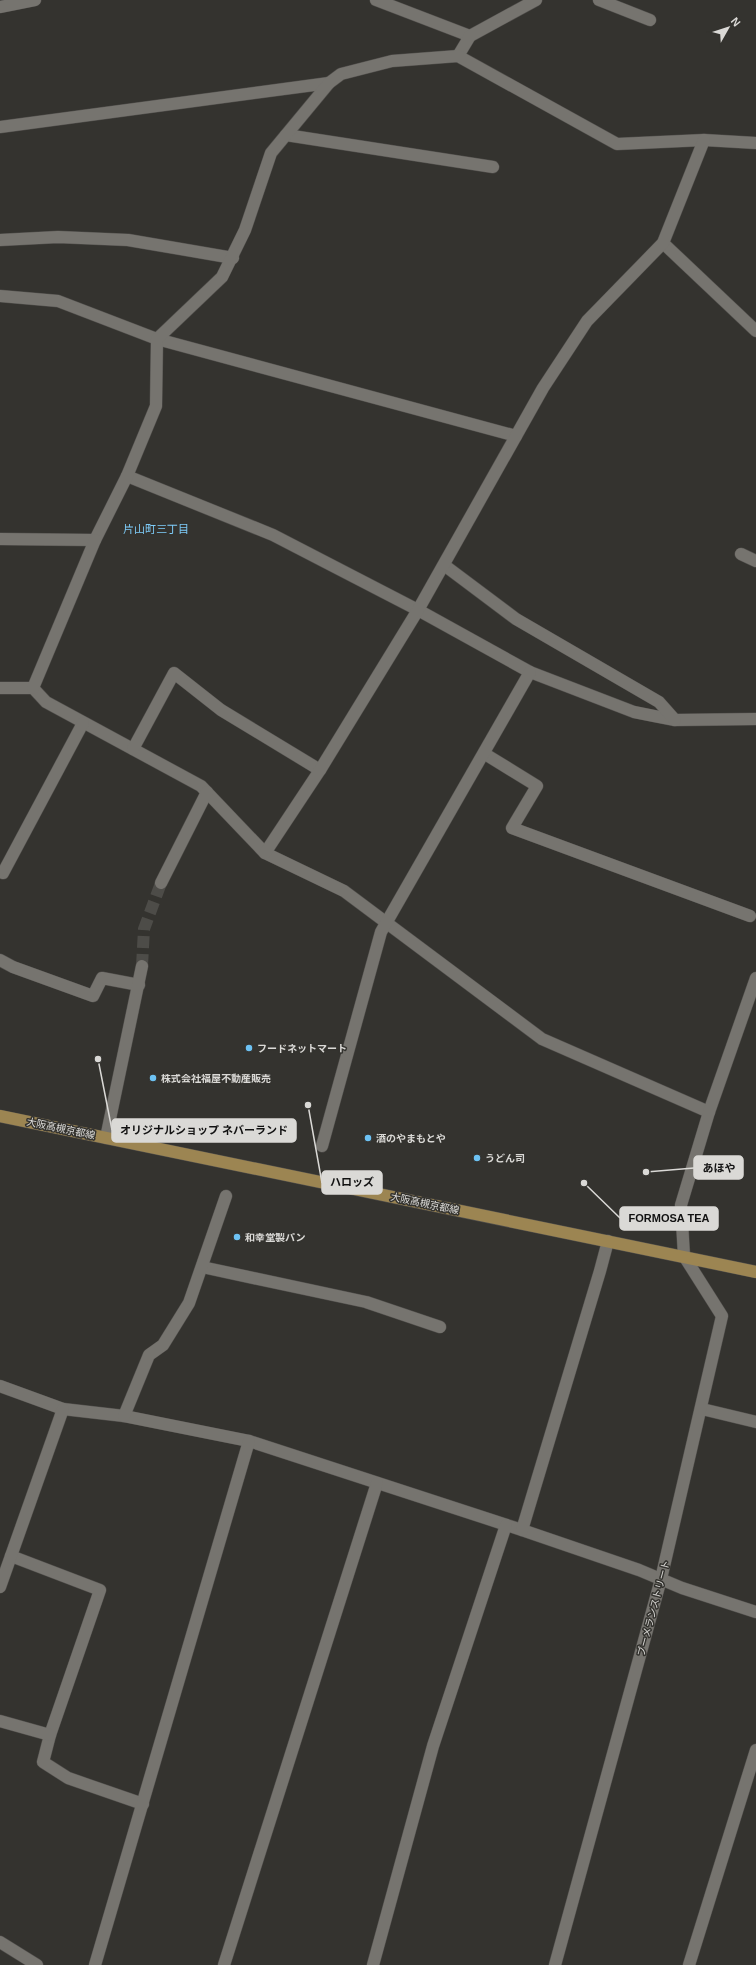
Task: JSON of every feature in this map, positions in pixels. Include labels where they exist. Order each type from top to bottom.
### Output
[{"type":"main road","name":"大阪高槻京都線","points":[[0,1116],[756,1272]]},
{"type":"street","points":[[0,7],[35,0]]},
{"type":"street","points":[[376,0],[470,36]]},
{"type":"street","points":[[458,56],[470,36],[536,0]]},
{"type":"street","points":[[599,0],[650,20]]},
{"type":"street","points":[[33,688],[96,540],[127,476],[156,406],[157,339],[222,277],[233,258],[245,230],[271,153],[329,83],[341,74],[392,61],[458,56],[617,144],[704,140],[756,143]]},
{"type":"street","points":[[0,126],[329,83]]},
{"type":"street","points":[[286,135],[493,167]]},
{"type":"street","points":[[265,853],[320,770],[418,610],[543,388],[587,321],[663,243],[704,140]]},
{"type":"street","points":[[0,240],[58,237],[128,240],[233,258]]},
{"type":"street","points":[[663,243],[756,331]]},
{"type":"street","points":[[0,296],[58,301],[157,339],[516,436]]},
{"type":"street","points":[[127,476],[273,535],[418,610],[530,672],[634,712],[675,720],[756,719]]},
{"type":"street","points":[[0,539],[96,540]]},
{"type":"street","points":[[741,554],[756,560]]},
{"type":"street","points":[[444,565],[516,619],[659,702],[675,720]]},
{"type":"street","points":[[322,1146],[381,932],[485,754],[530,672]]},
{"type":"street","points":[[133,749],[174,673],[221,710],[320,770]]},
{"type":"street","points":[[0,688],[33,688],[46,702],[82,723],[201,786],[265,853],[344,891],[542,1039],[709,1112]]},
{"type":"street","points":[[0,872],[3,873],[82,723]]},
{"type":"street","points":[[485,754],[537,786],[512,828],[750,916]]},
{"type":"street","points":[[161,883],[207,792]]},
{"type":"street","points":[[0,960],[13,968],[93,996],[102,978],[139,985]]},
{"type":"street","points":[[106,1138],[142,966]]},
{"type":"street","points":[[684,1256],[682,1205],[709,1112],[756,978]]},
{"type":"street","points":[[124,1416],[149,1355],[163,1345],[190,1303],[226,1196]]},
{"type":"street","points":[[522,1530],[608,1241]]},
{"type":"street","name":"ブーメランストリート","points":[[555,1965],[661,1579],[702,1409],[722,1316],[684,1256]]},
{"type":"street","points":[[202,1267],[366,1302],[440,1326]]},
{"type":"street","points":[[0,1386],[63,1409],[124,1416],[249,1441],[522,1530],[661,1579],[682,1588],[756,1612]]},
{"type":"street","points":[[0,1587],[63,1409]]},
{"type":"street","points":[[702,1409],[756,1422]]},
{"type":"street","points":[[95,1965],[249,1441]]},
{"type":"street","points":[[224,1965],[377,1483]]},
{"type":"street","points":[[373,1965],[433,1746],[506,1525]]},
{"type":"street","points":[[11,1556],[100,1590],[50,1735],[43,1762],[68,1778],[143,1804]]},
{"type":"street","points":[[0,1721],[50,1735]]},
{"type":"street","points":[[688,1965],[756,1750]]},
{"type":"street","points":[[0,1942],[37,1965]]},
{"type":"tunnel","points":[[142,966],[144,929],[161,883]]},
{"type":"place","name":"フードネットマート","points":[[249,1048]]},
{"type":"place","name":"オリジナルショップ ネバーランド","points":[[98,1059]]},
{"type":"place","name":"株式会社福屋不動産販売","points":[[153,1078]]},
{"type":"place","name":"ハロッズ","points":[[308,1105]]},
{"type":"place","name":"酒のやまもとや","points":[[368,1138]]},
{"type":"place","name":"うどん司","points":[[477,1158]]},
{"type":"place","name":"あほや","points":[[646,1172]]},
{"type":"place","name":"FORMOSA TEA","points":[[584,1183]]},
{"type":"place","name":"和幸堂製パン","points":[[237,1237]]},
{"type":"district","name":"片山町三丁目","points":[[156,529]]}]
